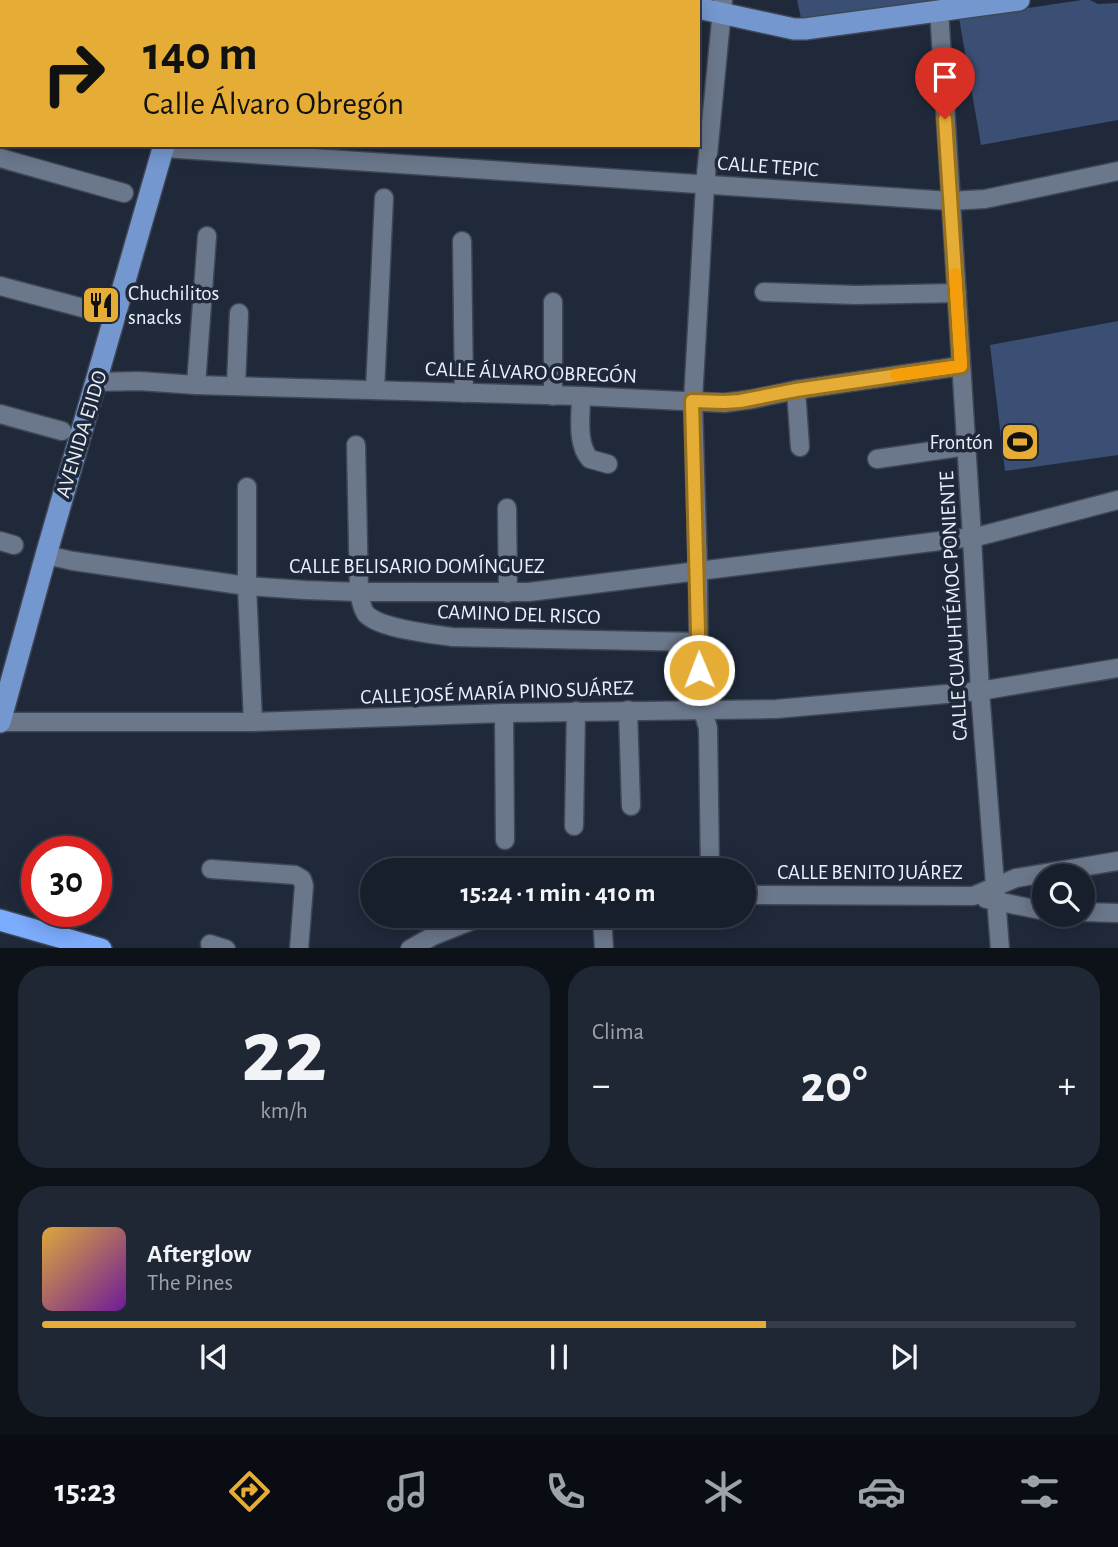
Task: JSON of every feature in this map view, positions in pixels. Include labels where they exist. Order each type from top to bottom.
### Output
[{"type":"highway","points":[[0,920],[101,948]]},
{"type":"main road","points":[[700,8],[723,7],[794,29],[805,29],[1019,0]]},
{"type":"main road","name":"AVENIDA EJIDO","points":[[0,722],[164,147]]},
{"type":"street","points":[[710,858],[708,728],[699,698],[692,401],[705,185],[723,7]]},
{"type":"street","name":"CALLE CUAUHTÉMOC PONIENTE","points":[[939,10],[980,691],[1000,948]]},
{"type":"street","name":"CALLE TEPIC","points":[[164,147],[950,201],[985,199],[1118,172]]},
{"type":"street","points":[[0,159],[124,193]]},
{"type":"street","points":[[375,390],[384,198]]},
{"type":"street","points":[[196,385],[207,236]]},
{"type":"street","points":[[462,241],[464,393]]},
{"type":"street","points":[[0,286],[87,309]]},
{"type":"street","points":[[764,292],[856,295],[957,293]]},
{"type":"street","points":[[553,302],[553,396]]},
{"type":"street","points":[[236,386],[239,313]]},
{"type":"street","name":"CALLE ÁLVARO OBREGÓN","points":[[97,382],[724,402],[961,366]]},
{"type":"street","points":[[796,390],[800,447]]},
{"type":"street","points":[[581,396],[581,439],[584,449],[590,459],[608,464]]},
{"type":"street","points":[[0,414],[62,431]]},
{"type":"street","points":[[356,445],[359,593]]},
{"type":"street","points":[[877,459],[967,446]]},
{"type":"street","points":[[247,487],[247,586],[253,722]]},
{"type":"street","name":"CALLE BELISARIO DOMÍNGUEZ","points":[[46,555],[247,586],[359,593],[529,592],[992,534],[1118,499]]},
{"type":"street","points":[[507,508],[508,593]]},
{"type":"street","name":"CAMINO DEL RISCO","points":[[359,593],[361,606],[369,617],[422,634],[472,638],[698,642]]},
{"type":"street","name":"CALLE JOSÉ MARÍA PINO SUÁREZ","points":[[0,722],[253,722],[576,711],[776,709],[980,691],[1118,668]]},
{"type":"street","points":[[628,710],[631,806]]},
{"type":"street","points":[[574,826],[576,711]]},
{"type":"street","points":[[504,713],[505,840]]},
{"type":"street","name":"CALLE BENITO JUÁREZ","points":[[995,895],[1016,878],[1118,861]]},
{"type":"street","points":[[211,869],[295,876],[302,879],[304,886],[299,948]]},
{"type":"street","name":"CALLE BENITO JUÁREZ","points":[[756,895],[995,895],[1032,907]]},
{"type":"street","points":[[1095,912],[1118,913]]},
{"type":"street","points":[[410,948],[453,928]]},
{"type":"street","points":[[603,928],[604,948]]},
{"type":"shaded area","points":[[797,0],[947,0],[810,20],[801,18]]},
{"type":"shaded area","points":[[1082,0],[1098,4],[1118,3],[1118,120],[981,145],[959,18]]},
{"type":"shaded area","points":[[1118,321],[1118,455],[1005,471],[990,345]]},
{"type":"slow traffic","points":[[896,375],[961,366],[955,274]]},
{"type":"place","name":"Chuchilitos snacks","points":[[101,305]]},
{"type":"place","name":"Frontón","points":[[1020,442]]},
{"type":"route","points":[[699,670],[692,401],[740,401],[796,390],[961,366],[945,119]]}]
